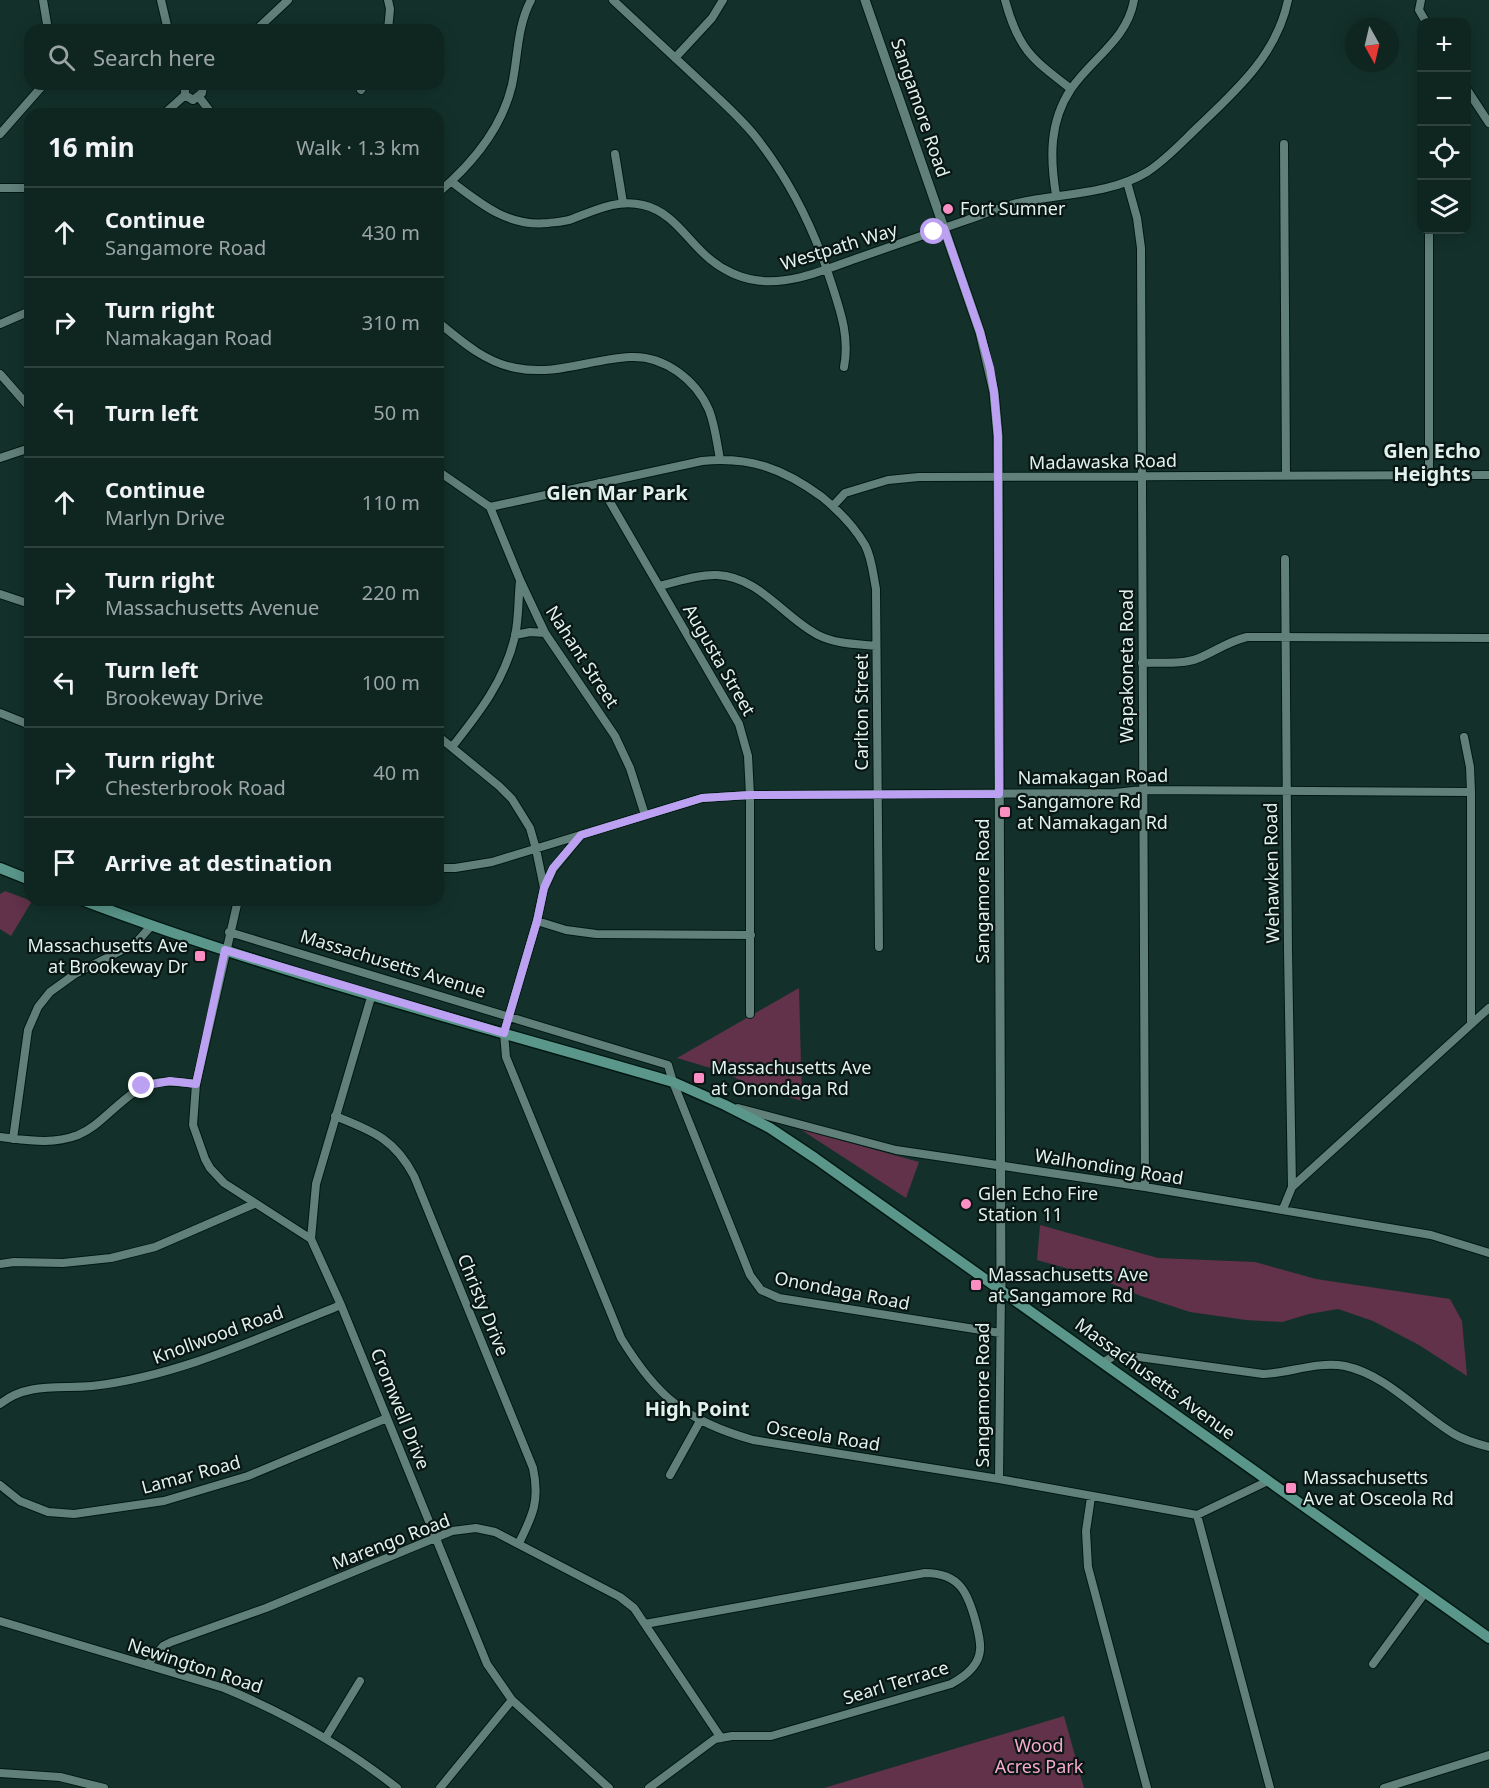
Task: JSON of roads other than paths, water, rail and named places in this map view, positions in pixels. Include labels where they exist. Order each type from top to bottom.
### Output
[{"type":"main road","points":[[0,868],[24,878]]},
{"type":"main road","name":"Massachusetts Avenue","points":[[98,906],[225,950],[673,1082],[725,1105],[779,1134],[1000,1288],[1489,1638]]},
{"type":"street","points":[[43,0],[47,24]]},
{"type":"street","points":[[161,0],[167,24]]},
{"type":"street","points":[[262,24],[288,0]]},
{"type":"street","points":[[388,0],[389,24]]},
{"type":"street","points":[[444,188],[481,149],[499,120],[511,87],[520,31],[531,0]]},
{"type":"street","points":[[613,0],[730,109],[755,135],[776,164],[804,213],[827,269],[844,324],[846,357],[844,367]]},
{"type":"street","points":[[675,58],[712,18],[723,0]]},
{"type":"street","name":"Sangamore Road","points":[[865,0],[980,332],[990,368],[998,436],[1001,1166],[999,1479]]},
{"type":"street","points":[[1005,0],[1010,20],[1027,52],[1071,89]]},
{"type":"street","points":[[1056,195],[1051,165],[1056,121],[1071,89],[1123,29],[1134,0]]},
{"type":"street","name":"Westpath Way","points":[[452,182],[492,212],[517,222],[534,225],[568,221],[604,206],[623,203],[644,205],[662,212],[711,260],[735,274],[755,280],[783,282],[1015,204],[1056,195],[1108,188],[1128,182],[1148,171],[1239,88],[1260,64],[1275,39],[1288,0]]},
{"type":"street","points":[[1420,0],[1419,10],[1424,18]]},
{"type":"street","points":[[1,130],[38,90]]},
{"type":"street","points":[[171,108],[185,95],[185,90]]},
{"type":"street","points":[[185,95],[193,100],[199,97],[202,90]]},
{"type":"street","points":[[1471,94],[1489,123]]},
{"type":"street","points":[[199,97],[207,108]]},
{"type":"street","points":[[1284,144],[1286,475]]},
{"type":"street","points":[[615,154],[623,203]]},
{"type":"street","name":"Wapakoneta Road","points":[[1128,182],[1137,218],[1141,248],[1145,1187]]},
{"type":"street","points":[[0,188],[24,188]]},
{"type":"street","points":[[1429,234],[1429,474]]},
{"type":"street","points":[[0,324],[24,314]]},
{"type":"street","points":[[444,327],[472,349],[496,362],[516,368],[549,371],[631,357],[652,360],[671,367],[698,391],[710,411],[720,459]]},
{"type":"street","points":[[0,374],[24,401]]},
{"type":"street","points":[[0,458],[24,450]]},
{"type":"street","points":[[444,475],[490,507],[720,459],[749,462],[779,470],[804,484],[833,506]]},
{"type":"street","name":"Madawaska Road","points":[[833,506],[845,493],[888,480],[919,477],[1489,475]]},
{"type":"street","name":"Augusta Street","points":[[599,483],[739,724],[748,756],[750,795],[750,1014]]},
{"type":"street","name":"Carlton Street","points":[[833,506],[854,527],[866,546],[872,563],[876,589],[879,947]]},
{"type":"street","name":"Nahant Street","points":[[490,507],[545,633],[615,736],[630,768],[645,814]]},
{"type":"street","name":"Wehawken Road","points":[[1285,559],[1292,1187]]},
{"type":"street","points":[[659,586],[698,577],[717,575],[734,578],[757,587],[804,626],[820,636],[843,643],[876,646]]},
{"type":"street","points":[[452,747],[495,688],[515,635],[520,580]]},
{"type":"street","points":[[0,594],[24,602]]},
{"type":"street","points":[[515,635],[530,632],[545,633]]},
{"type":"street","points":[[1142,663],[1188,661],[1199,658],[1233,640],[1247,637],[1489,638]]},
{"type":"street","points":[[0,713],[24,723]]},
{"type":"street","points":[[1464,737],[1470,767],[1471,792],[1471,1024]]},
{"type":"street","points":[[444,741],[512,799],[530,828],[544,888]]},
{"type":"street","name":"Namakagan Road","points":[[444,868],[492,862],[702,798],[750,795],[1115,794],[1142,790],[1471,792]]},
{"type":"street","points":[[504,1033],[537,921],[544,888],[553,868],[581,835]]},
{"type":"street","points":[[236,906],[196,1084],[193,1125],[205,1159],[224,1183],[311,1239]]},
{"type":"street","points":[[537,921],[566,930],[596,934],[751,934]]},
{"type":"street","points":[[14,1138],[28,1030],[38,1007],[50,992],[75,974],[136,943],[151,926]]},
{"type":"street","name":"Massachusetts Avenue","points":[[230,932],[668,1065],[673,1082]]},
{"type":"street","name":"Cromwell Drive","points":[[372,994],[316,1184],[311,1239],[487,1664],[512,1700],[609,1788]]},
{"type":"street","points":[[1283,1209],[1292,1187],[1489,1008]]},
{"type":"street","name":"Osceola Road","points":[[504,1033],[506,1057],[621,1338],[656,1388],[700,1421],[721,1431],[753,1440],[999,1479],[1197,1515]]},
{"type":"street","points":[[0,1137],[42,1142],[58,1141],[78,1135],[94,1126],[142,1086],[170,1081],[196,1084]]},
{"type":"street","name":"Onondaga Road","points":[[673,1082],[750,1275],[761,1290],[779,1298],[1000,1333]]},
{"type":"street","name":"Walhonding Road","points":[[725,1105],[896,1150],[1283,1209],[1431,1235],[1489,1253]]},
{"type":"street","name":"Christy Drive","points":[[335,1116],[378,1133],[397,1150],[414,1176],[533,1467],[537,1485],[535,1506],[519,1543]]},
{"type":"street","points":[[0,1264],[63,1263],[111,1258],[155,1246],[255,1204]]},
{"type":"street","name":"Knollwood Road","points":[[0,1404],[27,1389],[93,1386],[159,1374],[204,1360],[340,1305]]},
{"type":"street","points":[[1104,1362],[1116,1354],[1263,1374],[1281,1374],[1321,1364],[1345,1366],[1372,1376],[1456,1435],[1489,1447]]},
{"type":"street","name":"Lamar Road","points":[[0,1485],[20,1501],[48,1512],[74,1514],[164,1501],[248,1476],[387,1418]]},
{"type":"street","points":[[670,1475],[700,1421]]},
{"type":"street","points":[[1268,1481],[1197,1515],[1270,1788]]},
{"type":"street","points":[[1091,1497],[1086,1531],[1088,1567],[1147,1788]]},
{"type":"street","name":"Marengo Road","points":[[147,1665],[163,1647],[171,1642],[266,1608],[452,1531],[476,1528],[495,1532],[519,1543],[620,1597],[634,1608],[721,1738]]},
{"type":"street","name":"Searl Terrace","points":[[645,1624],[925,1573],[937,1573],[954,1580],[963,1588],[971,1603],[980,1651],[976,1662],[963,1677],[951,1684],[771,1736],[721,1738],[710,1742],[650,1788]]},
{"type":"street","points":[[1373,1664],[1425,1593]]},
{"type":"street","name":"Newington Road","points":[[0,1621],[224,1688],[281,1712],[326,1737],[397,1788]]},
{"type":"street","points":[[326,1737],[360,1681]]},
{"type":"street","points":[[440,1788],[512,1700]]},
{"type":"street","points":[[1384,1788],[1489,1755]]},
{"type":"street","points":[[0,1773],[60,1777],[104,1788]]},
{"type":"place","name":"Fort Sumner","points":[[948,209]]},
{"type":"place","name":"Sangamore Rd at Namakagan Rd","points":[[1005,812]]},
{"type":"place","name":"Massachusetts Ave at Brookeway Dr","points":[[200,956]]},
{"type":"place","name":"Massachusetts Ave at Onondaga Rd","points":[[699,1078]]},
{"type":"place","name":"Glen Echo Fire Station 11","points":[[966,1204]]},
{"type":"place","name":"Massachusetts Ave at Sangamore Rd","points":[[976,1285]]},
{"type":"place","name":"Massachusetts Ave at Osceola Rd","points":[[1291,1488]]},
{"type":"district","name":"Glen Echo Heights","points":[[1432,462]]},
{"type":"district","name":"Glen Mar Park","points":[[617,493]]},
{"type":"district","name":"High Point","points":[[697,1409]]},
{"type":"park label","name":"Wood Acres Park","points":[[1039,1756]]}]
